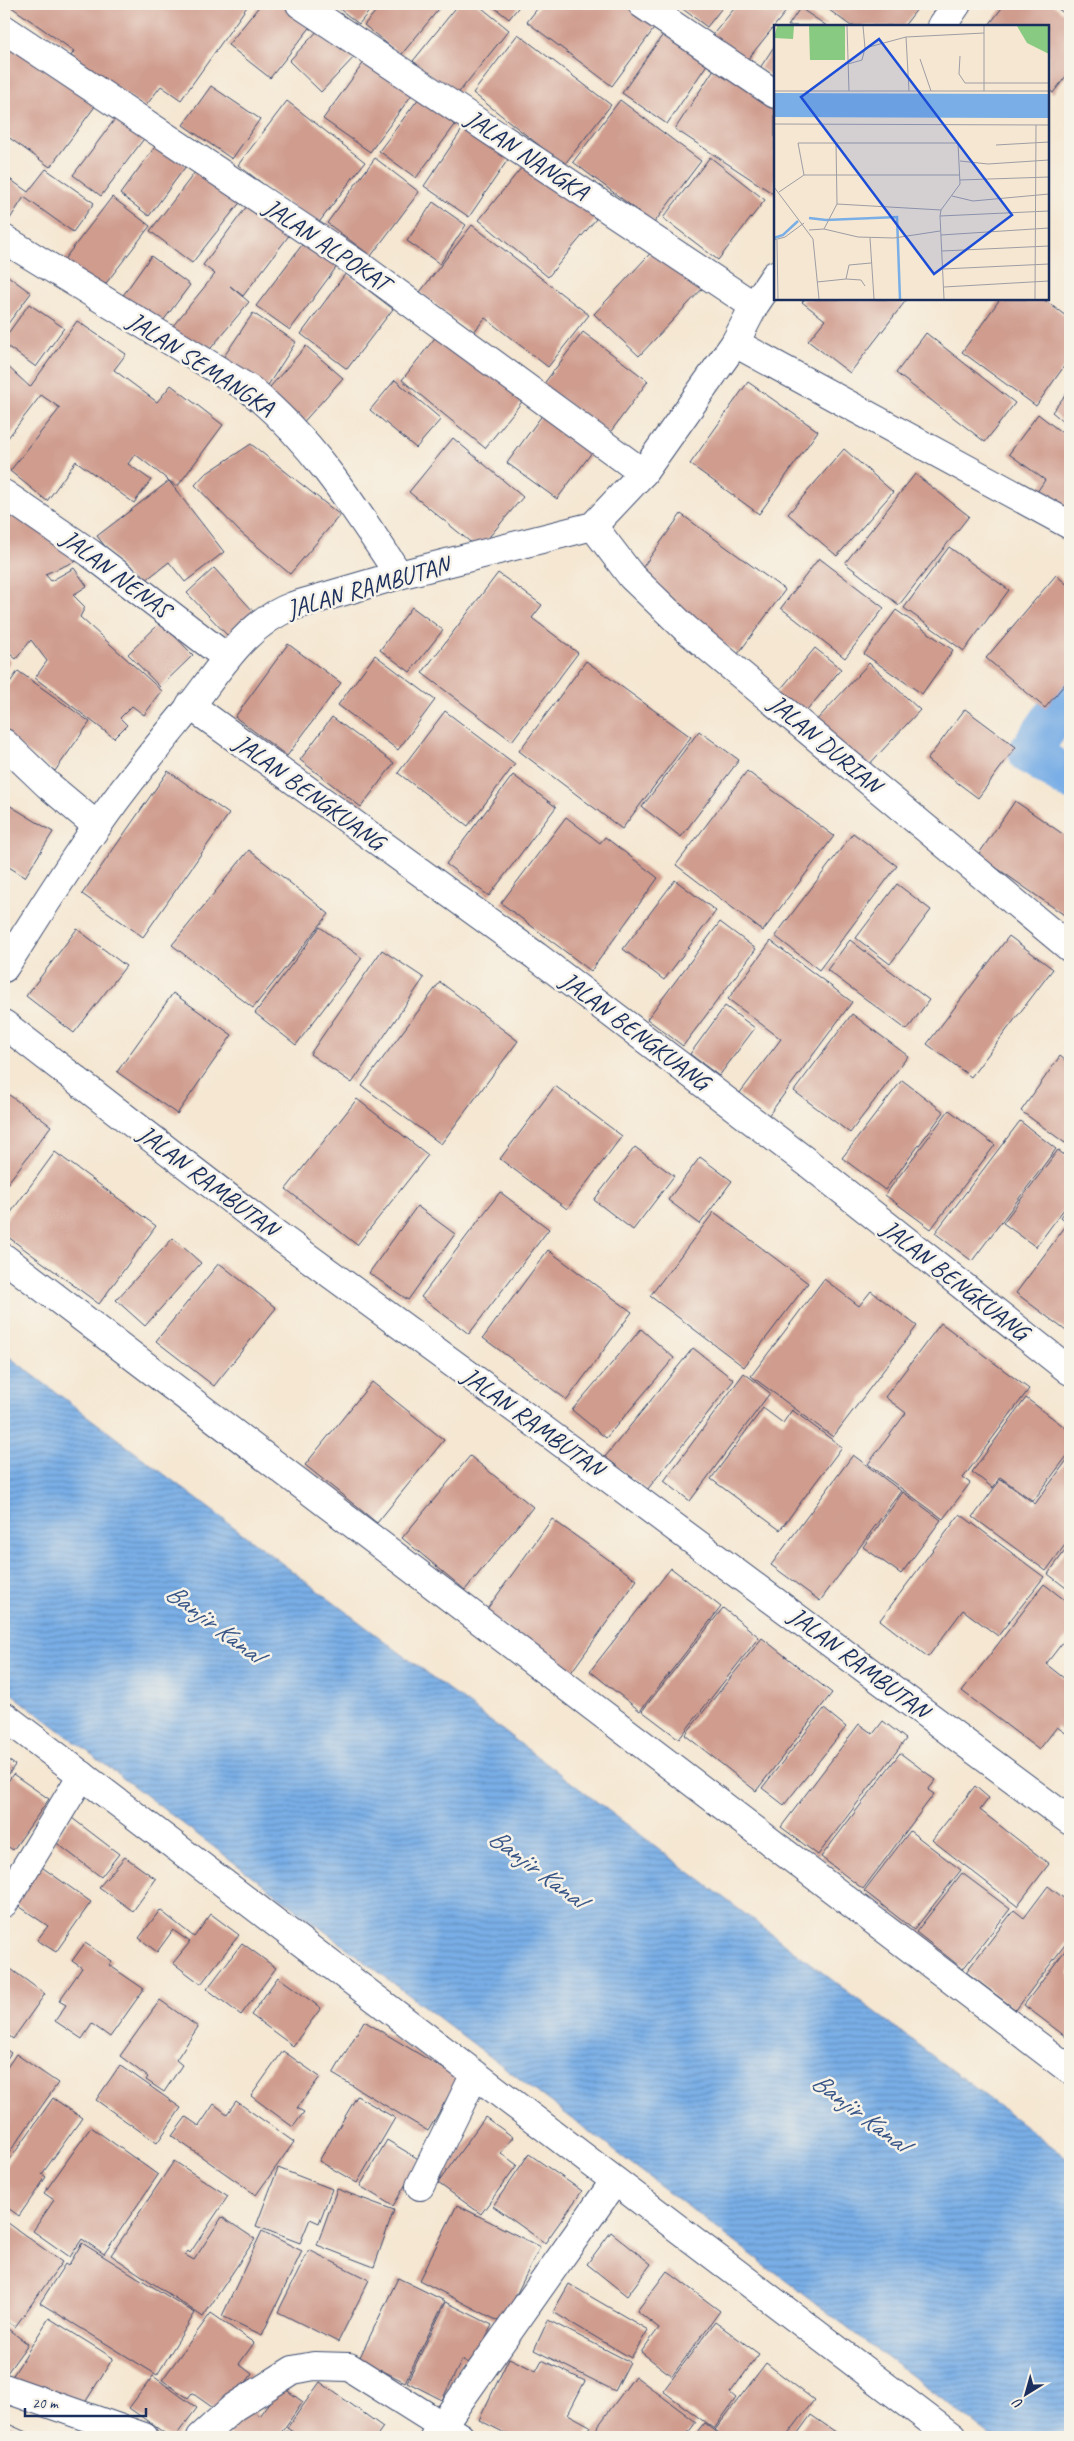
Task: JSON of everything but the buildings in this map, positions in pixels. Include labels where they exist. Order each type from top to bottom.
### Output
[{"type":"street","name":"JALAN NANGKA","points":[[300,4],[754,306]]},
{"type":"street","points":[[642,4],[774,93]]},
{"type":"street","points":[[943,25],[957,4]]},
{"type":"street","name":"JALAN ALPOKAT","points":[[4,29],[363,268],[643,472]]},
{"type":"street","name":"JALAN SEMANGKA","points":[[4,239],[249,389],[272,408],[312,451],[399,575]]},
{"type":"street","points":[[593,526],[643,472],[735,343],[754,306],[774,276]]},
{"type":"street","points":[[735,343],[1070,525]]},
{"type":"street","name":"JALAN NENAS","points":[[4,494],[90,553],[227,658]]},
{"type":"street","name":"JALAN RAMBUTAN","points":[[4,968],[97,826],[227,658],[255,627],[278,611],[399,575],[593,526]]},
{"type":"street","name":"JALAN DURIAN","points":[[593,526],[632,577],[686,629],[1070,948]]},
{"type":"street","name":"JALAN BENGKUANG","points":[[190,706],[536,956],[808,1162],[1070,1371]]},
{"type":"street","points":[[4,743],[48,785],[97,826]]},
{"type":"street","name":"JALAN RAMBUTAN","points":[[4,1024],[269,1229],[1069,1816]]},
{"type":"street","points":[[4,1258],[1070,2070]]},
{"type":"street","points":[[4,1716],[474,2076],[952,2437]]},
{"type":"street","points":[[4,1903],[82,1775]]},
{"type":"street","points":[[420,2186],[474,2076]]},
{"type":"street","points":[[201,2437],[234,2407],[293,2370],[314,2366],[349,2367],[445,2434],[614,2182]]},
{"type":"street","points":[[4,2388],[144,2437]]},
{"type":"water","name":"Banjir Kanal","points":[[4,1353],[1070,2160],[1070,2437],[992,2437],[4,1688]]},
{"type":"waterway","points":[[1070,693],[1029,753],[1070,779]]}]
